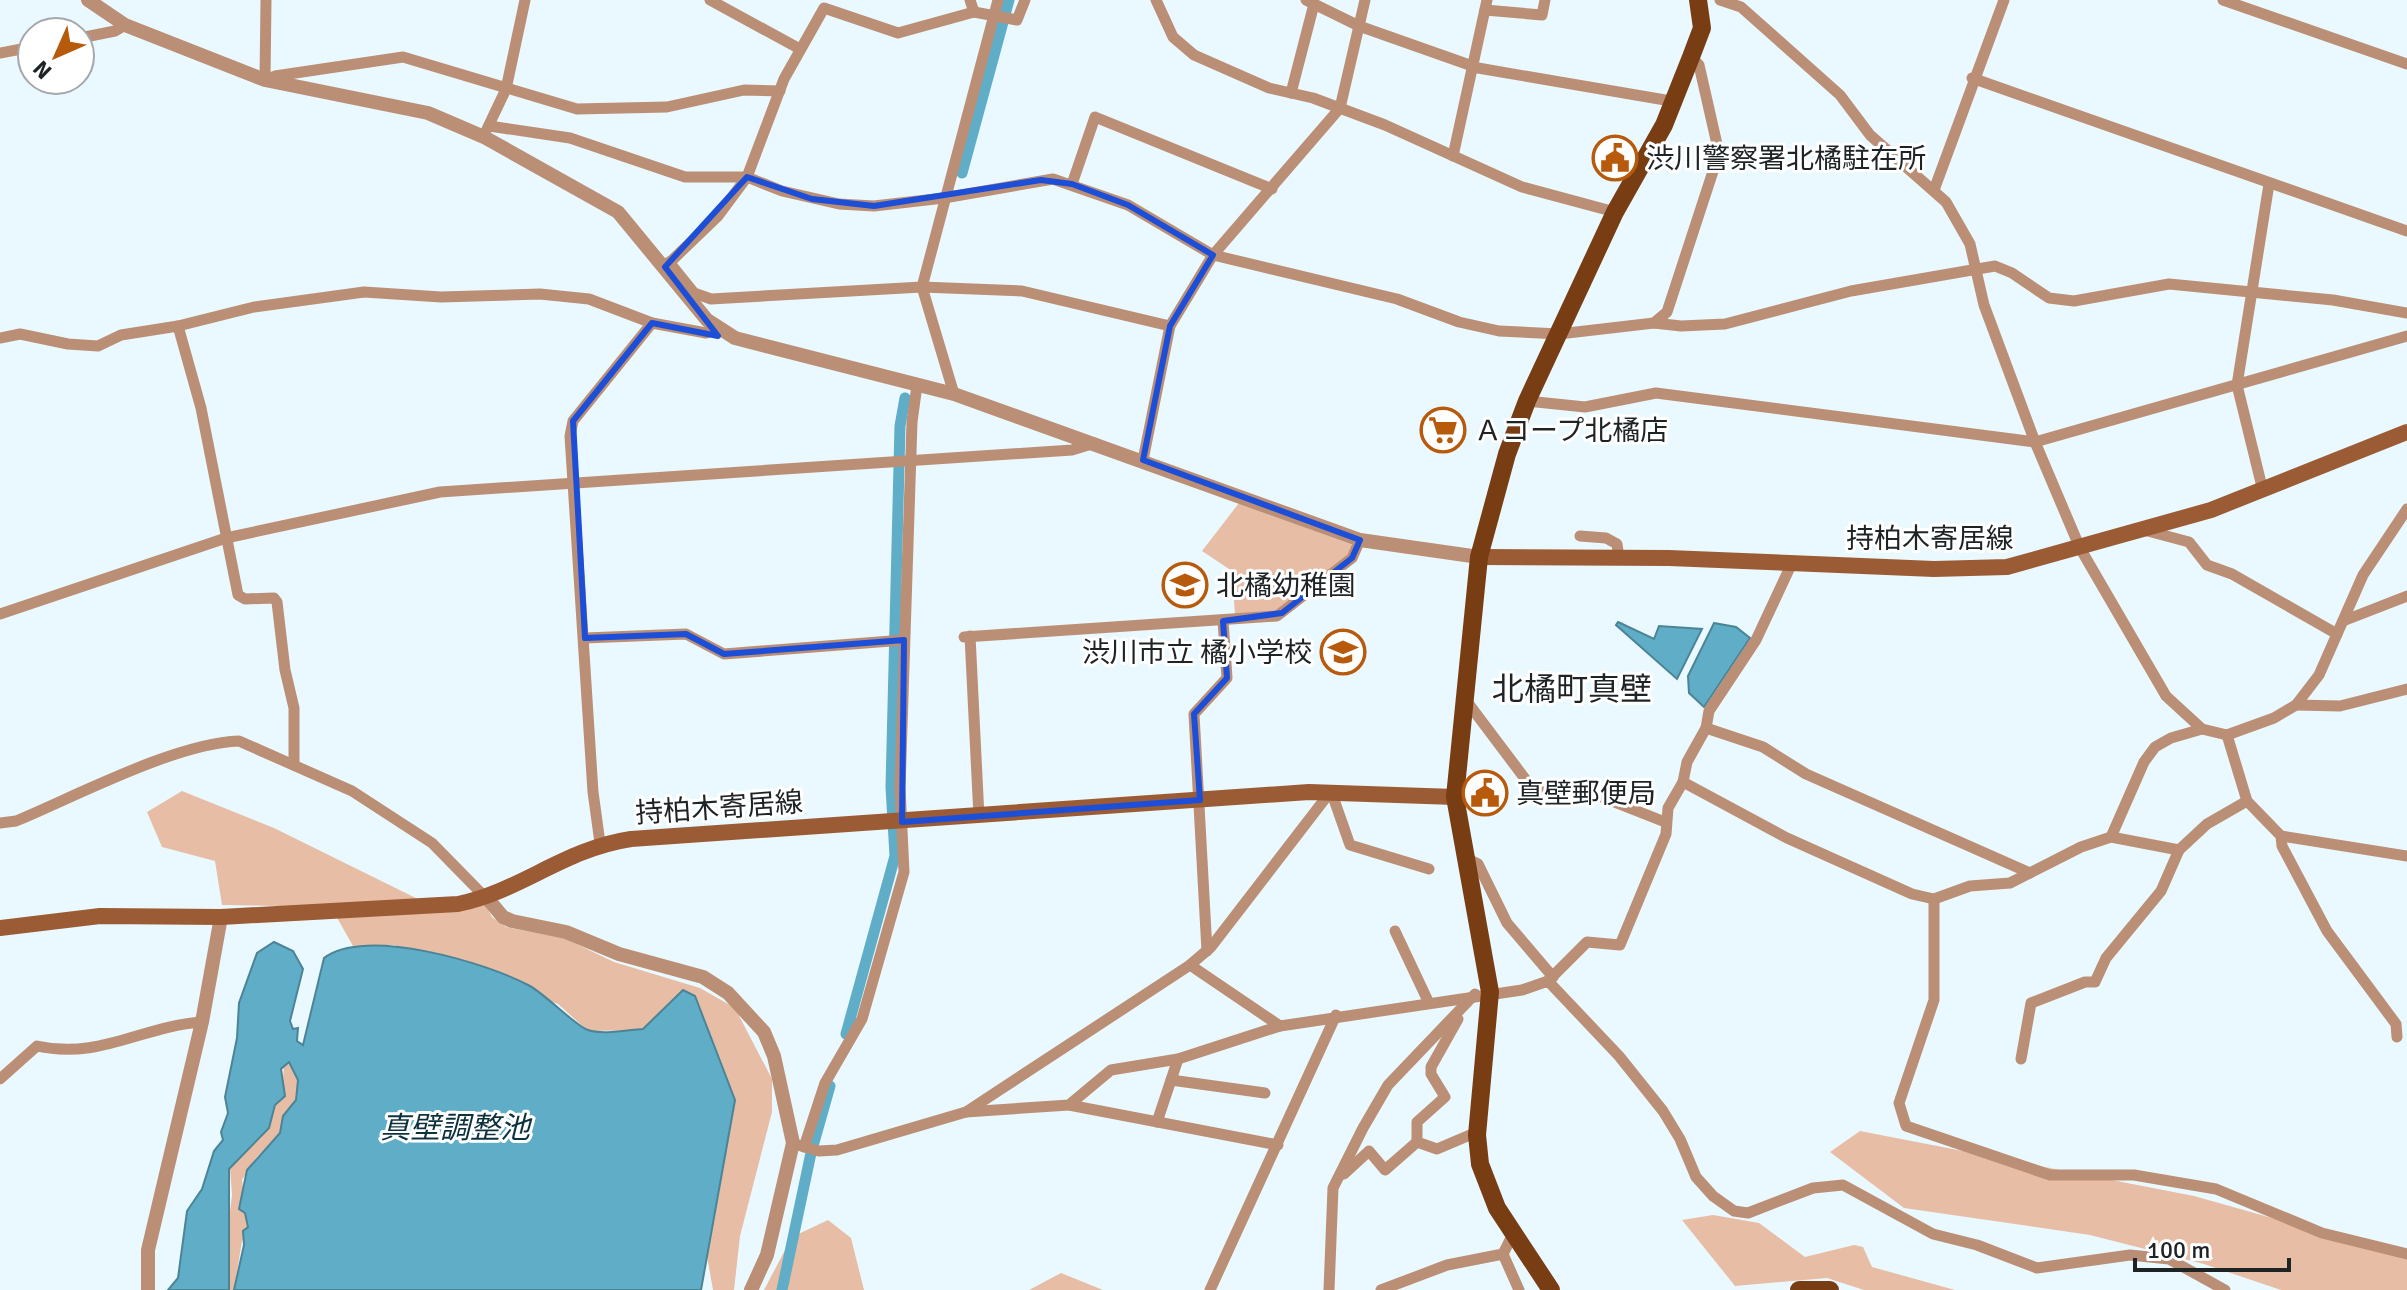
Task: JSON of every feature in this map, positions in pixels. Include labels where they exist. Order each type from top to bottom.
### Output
[{"type":"main road","points":[[1551,1290],[1513,1234],[1486,1185],[1480,1164],[1477,1132],[1483,993],[1455,797],[1479,557],[1507,454],[1527,401],[1615,212],[1664,125],[1691,57],[1702,28],[1698,0]]},
{"type":"main road","name":"持柏木寄居線","points":[[1479,557],[1992,569],[2029,563],[2144,530],[2263,491],[2407,432]]},
{"type":"main road","name":"持柏木寄居線","points":[[0,928],[100,916],[221,917],[427,908],[487,898],[561,858],[600,843],[1331,791],[1455,797]]},
{"type":"street","points":[[88,0],[125,25],[265,80],[428,113],[486,132],[618,212],[694,293],[711,299],[922,287],[1022,291],[1170,326]]},
{"type":"street","points":[[265,80],[266,0]]},
{"type":"street","points":[[486,132],[506,89],[525,0]]},
{"type":"street","points":[[710,0],[800,49]]},
{"type":"street","points":[[954,394],[922,287],[998,0]]},
{"type":"street","points":[[667,264],[718,216],[747,177],[780,91],[826,4],[898,33],[972,6],[1015,19],[1025,0]]},
{"type":"street","points":[[1156,0],[1173,37],[1194,55],[1269,88],[1340,108],[1522,187],[1615,212]]},
{"type":"street","points":[[1143,460],[1170,326],[1213,255],[1340,108],[1365,0]]},
{"type":"street","points":[[1453,156],[1486,5],[1542,15],[1545,0]]},
{"type":"street","points":[[1720,0],[1741,7],[1851,106],[1885,149],[1934,190],[1952,212],[1970,244],[1975,272],[2035,442],[2080,548],[2166,696],[2202,729],[2227,735],[2274,718],[2296,705],[2319,675],[2363,575],[2407,509]]},
{"type":"street","points":[[1934,190],[1972,78],[2004,0]]},
{"type":"street","points":[[2223,0],[2407,64]]},
{"type":"street","points":[[1291,93],[1310,2],[1359,26],[1473,66],[1671,101]]},
{"type":"street","points":[[96,35],[115,31],[125,25]]},
{"type":"street","points":[[265,80],[403,57],[577,109],[667,107],[744,90],[780,91]]},
{"type":"street","points":[[1654,323],[1667,312],[1719,153],[1699,65],[1691,57]]},
{"type":"street","points":[[1972,78],[2407,231]]},
{"type":"street","points":[[1072,184],[1095,117],[1272,189]]},
{"type":"street","points":[[486,132],[570,138],[685,177],[747,177],[782,191],[839,204],[874,206],[944,198],[1041,180],[1072,184],[1128,205],[1213,255],[1397,299],[1459,322],[1499,331],[1559,334],[1654,323],[1681,326],[1725,324],[1851,291],[1975,272],[1995,266],[2012,273],[2049,298],[2074,301],[2169,284],[2254,291],[2407,313]]},
{"type":"street","points":[[2263,491],[2237,385],[2269,184]]},
{"type":"street","points":[[667,264],[717,329],[746,341],[954,394],[1360,540],[1479,557]]},
{"type":"street","points":[[0,338],[20,334],[68,344],[98,346],[121,335],[178,326],[254,307],[364,292],[441,297],[540,294],[589,299],[652,323],[706,333],[717,329]]},
{"type":"street","points":[[600,843],[593,792],[570,436],[573,421],[652,323]]},
{"type":"street","points":[[178,326],[201,408],[238,595],[245,599],[274,598],[277,602],[285,670],[294,708],[294,765]]},
{"type":"street","points":[[1527,401],[1585,407],[1656,393],[2035,442],[2407,336]]},
{"type":"street","points":[[751,1290],[806,1147],[825,1083],[862,1019],[904,872],[895,822],[910,463],[917,385]]},
{"type":"street","points":[[0,614],[226,538],[440,492],[910,463],[1072,450],[1096,443]]},
{"type":"street","points":[[2144,530],[2189,542],[2207,565],[2232,574],[2337,634]]},
{"type":"street","points":[[1580,536],[1606,538],[1617,544],[1619,558]]},
{"type":"street","points":[[979,817],[967,637],[1277,616],[1352,558],[1360,540]]},
{"type":"street","points":[[1069,1105],[1111,1070],[1178,1059],[1280,1026],[1336,1015],[1522,990],[1550,979],[1587,942],[1620,945],[1666,834],[1668,808],[1683,782],[1687,762],[1706,728],[1709,711],[1756,640],[1792,563]]},
{"type":"street","points":[[2343,621],[2407,596]]},
{"type":"street","points":[[1207,951],[1194,714],[1227,678],[1223,621]]},
{"type":"street","points":[[585,638],[686,634],[724,654],[903,640]]},
{"type":"street","points":[[2296,705],[2340,706],[2407,689]]},
{"type":"street","points":[[1465,699],[1532,788],[1599,796],[1665,822]]},
{"type":"street","points":[[1706,728],[1763,747],[1806,774],[2030,873]]},
{"type":"street","points":[[2111,837],[2144,762],[2155,747],[2171,738],[2202,729]]},
{"type":"street","points":[[2227,735],[2247,801],[2281,836],[2407,856]]},
{"type":"street","points":[[0,823],[16,821],[168,758],[218,742],[239,741],[352,791],[432,843],[503,917],[566,932],[619,954],[703,977],[728,993],[755,1020],[770,1045],[790,1117],[806,1147]]},
{"type":"street","points":[[1683,782],[1787,838],[1912,894],[1934,899],[1970,886],[2010,883],[2081,847],[2111,837],[2179,850]]},
{"type":"street","points":[[1331,791],[1350,845],[1429,869]]},
{"type":"street","points":[[966,1112],[1207,951],[1331,791]]},
{"type":"street","points":[[2021,1059],[2031,1003],[2085,982],[2095,982],[2106,958],[2161,891],[2179,850],[2207,824],[2247,801]]},
{"type":"street","points":[[2281,836],[2282,846],[2327,931],[2396,1024],[2397,1037]]},
{"type":"street","points":[[1466,858],[1478,864],[1507,923],[1550,979],[1663,1111],[1680,1139],[1696,1177],[1713,1196],[1734,1211],[1748,1213],[1813,1188],[1843,1185],[1933,1234],[1977,1245],[2037,1268],[2057,1268],[2130,1255],[2169,1259],[2225,1290]]},
{"type":"street","points":[[1934,899],[1934,1000],[1899,1103],[1906,1126],[2050,1175],[2134,1175],[2216,1189],[2322,1233],[2407,1254]]},
{"type":"street","points":[[148,1290],[148,1250],[202,1022],[221,917]]},
{"type":"street","points":[[1395,931],[1428,1001]]},
{"type":"street","points":[[1190,965],[1280,1026]]},
{"type":"street","points":[[1329,1290],[1333,1188],[1337,1180],[1388,1085],[1456,1015],[1483,993]]},
{"type":"street","points":[[1213,1288],[1336,1015]]},
{"type":"street","points":[[1337,1180],[1369,1151],[1385,1170],[1417,1142],[1417,1122],[1445,1097],[1431,1074],[1431,1067],[1458,1020],[1456,1015]]},
{"type":"street","points":[[0,1079],[37,1046],[58,1051],[102,1048],[175,1024],[202,1022]]},
{"type":"street","points":[[1157,1122],[1178,1059]]},
{"type":"street","points":[[1171,1080],[1265,1093]]},
{"type":"street","points":[[806,1147],[837,1150],[966,1112],[1069,1105],[1278,1145]]},
{"type":"street","points":[[1417,1142],[1437,1149],[1477,1132]]},
{"type":"street","points":[[1503,1254],[1513,1234]]},
{"type":"street","points":[[1381,1290],[1447,1265],[1503,1254]]},
{"type":"street","points":[[1503,1254],[1519,1290]]},
{"type":"highlighted area","points":[[747,177],[812,199],[874,206],[1041,180],[1072,184],[1128,205],[1213,255],[1170,326],[1143,460],[1360,540],[1352,558],[1282,613],[1223,621],[1227,678],[1194,714],[1200,800],[902,822],[904,640],[724,654],[686,634],[585,638],[573,421],[652,323],[718,336],[665,267]]},
{"type":"shaded area","points":[[1239,503],[1353,545],[1350,555],[1278,612],[1235,615],[1232,571],[1202,551]]},
{"type":"shaded area","points":[[182,791],[274,828],[432,906],[485,904],[492,917],[506,927],[564,938],[614,962],[700,988],[735,1008],[772,1079],[772,1112],[740,1236],[734,1290],[713,1290],[707,1256],[735,1100],[695,996],[683,990],[643,1030],[588,1031],[558,1004],[417,952],[394,945],[353,946],[331,907],[222,905],[215,861],[162,847],[147,812]]},
{"type":"shaded area","points":[[289,1062],[298,1080],[296,1100],[287,1110],[280,1133],[256,1158],[242,1180],[248,1227],[242,1241],[234,1290],[229,1290],[226,1243],[232,1195],[230,1169],[269,1128],[283,1082],[284,1063]]},
{"type":"shaded area","points":[[1860,1131],[2194,1196],[2407,1256],[2407,1290],[2281,1290],[2204,1264],[2090,1235],[1904,1208],[1830,1152]]},
{"type":"shaded area","points":[[1713,1215],[1759,1223],[1805,1257],[1854,1245],[1863,1247],[1872,1267],[1955,1290],[1864,1290],[1827,1278],[1735,1286],[1682,1220]]},
{"type":"shaded area","points":[[828,1220],[851,1238],[864,1290],[764,1290],[792,1237]]},
{"type":"shaded area","points":[[1061,1273],[1103,1290],[1029,1290]]},
{"type":"water","points":[[1618,622],[1654,639],[1659,626],[1702,629],[1677,679],[1616,625]]},
{"type":"water","points":[[1714,623],[1736,627],[1750,638],[1704,707],[1689,693],[1688,676]]},
{"type":"water","name":"真壁調整池","points":[[274,942],[293,951],[303,969],[290,1021],[293,1029],[298,1028],[297,1041],[303,1045],[324,958],[343,949],[367,946],[426,951],[486,967],[530,986],[577,1023],[594,1031],[643,1029],[683,990],[695,996],[735,1100],[701,1290],[234,1290],[244,1245],[243,1231],[248,1227],[245,1213],[239,1209],[247,1170],[280,1133],[283,1116],[296,1100],[298,1080],[289,1062],[281,1069],[285,1096],[275,1105],[269,1128],[229,1169],[229,1290],[168,1290],[178,1278],[187,1211],[202,1189],[214,1151],[223,1140],[221,1132],[228,1113],[225,1097],[237,1038],[239,1003],[257,953]]},
{"type":"waterway","points":[[962,173],[1009,0]]},
{"type":"waterway","points":[[846,1034],[895,856],[891,787],[900,426],[905,398]]},
{"type":"waterway","points":[[782,1290],[811,1153],[830,1086]]},
{"type":"place","name":"渋川警察署北橘駐在所","points":[[1615,158]]},
{"type":"place","name":"Ａコープ北橘店","points":[[1443,430]]},
{"type":"place","name":"北橘幼稚園","points":[[1185,585]]},
{"type":"place","name":"渋川市立 橘小学校","points":[[1343,652]]},
{"type":"place","name":"真壁郵便局","points":[[1485,793]]},
{"type":"district","name":"北橘町真壁","points":[[1572,689]]}]
